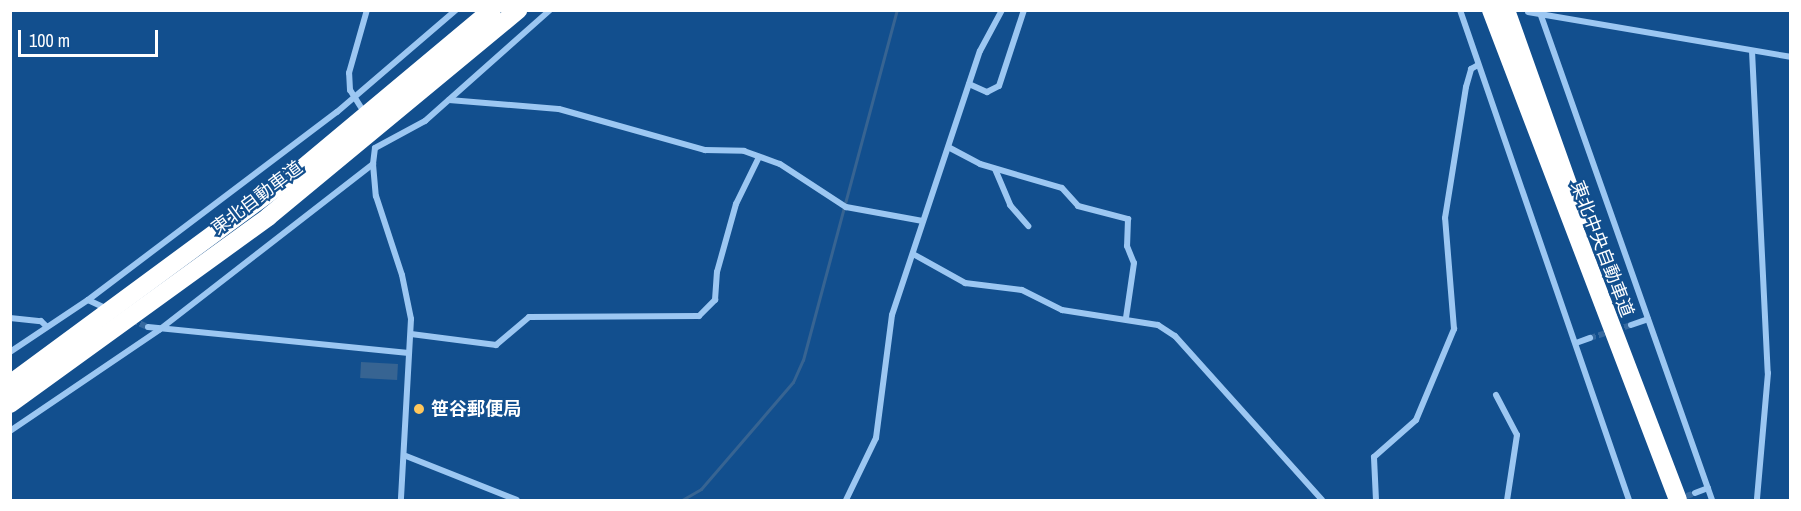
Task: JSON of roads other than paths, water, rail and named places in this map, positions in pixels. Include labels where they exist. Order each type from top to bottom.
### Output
[{"type":"highway","name":"東北自動車道","points":[[10,384],[288,179],[492,10]]},
{"type":"highway","name":"東北自動車道","points":[[10,404],[276,211],[518,10]]},
{"type":"highway","name":"東北中央自動車道","points":[[1491,10],[1684,498]]},
{"type":"highway","name":"東北中央自動車道","points":[[1506,10],[1684,498]]},
{"type":"street","points":[[362,109],[355,96],[349,72],[367,10]]},
{"type":"street","points":[[10,352],[88,300],[355,96],[456,10]]},
{"type":"street","points":[[400,501],[406,456],[411,334],[409,302],[376,196],[373,145],[425,121],[550,10]]},
{"type":"street","points":[[846,501],[876,438],[892,315],[950,148],[969,84],[1002,10]]},
{"type":"street","points":[[969,84],[987,92],[999,86],[1024,10]]},
{"type":"street","points":[[1460,10],[1629,501]]},
{"type":"street","points":[[1528,12],[1539,12],[1791,57]]},
{"type":"street","points":[[1539,12],[1712,501]]},
{"type":"street","points":[[1752,51],[1768,373],[1757,501]]},
{"type":"street","points":[[1376,501],[1374,457],[1416,420],[1454,329],[1445,218],[1466,87],[1471,69],[1478,65]]},
{"type":"street","points":[[449,100],[559,109],[705,150],[732,150],[780,164],[834,202],[846,207],[923,221]]},
{"type":"street","points":[[950,148],[995,169],[1062,188],[1078,206],[1128,219],[1127,246],[1134,262],[1126,318]]},
{"type":"street","points":[[411,334],[496,345],[529,317],[699,316],[715,300],[717,272],[736,204],[759,157]]},
{"type":"street","points":[[10,431],[159,330],[373,164]]},
{"type":"street","points":[[995,169],[1010,205],[1029,226]]},
{"type":"street","points":[[912,254],[965,282],[1022,290],[1044,305],[1062,310],[1126,318],[1158,325],[1175,336],[1322,501]]},
{"type":"street","points":[[88,300],[105,308]]},
{"type":"street","points":[[10,318],[41,321],[47,327]]},
{"type":"street","points":[[1631,324],[1648,319]]},
{"type":"street","points":[[148,327],[159,330],[409,353]]},
{"type":"street","points":[[1576,343],[1590,338]]},
{"type":"street","points":[[1496,395],[1517,435],[1507,501]]},
{"type":"street","points":[[406,456],[498,497],[517,501]]},
{"type":"street","points":[[1684,498],[1708,488]]},
{"type":"water","points":[[361,362],[398,364],[397,380],[360,378]]},
{"type":"waterway","points":[[682,500],[701,489],[793,382],[803,360],[897,10]]},
{"type":"tunnel","points":[[132,320],[148,327]]},
{"type":"tunnel","points":[[1590,338],[1631,325]]},
{"type":"tunnel","points":[[1678,499],[1695,493]]},
{"type":"place","name":"笹谷郵便局","points":[[419,409]]}]
